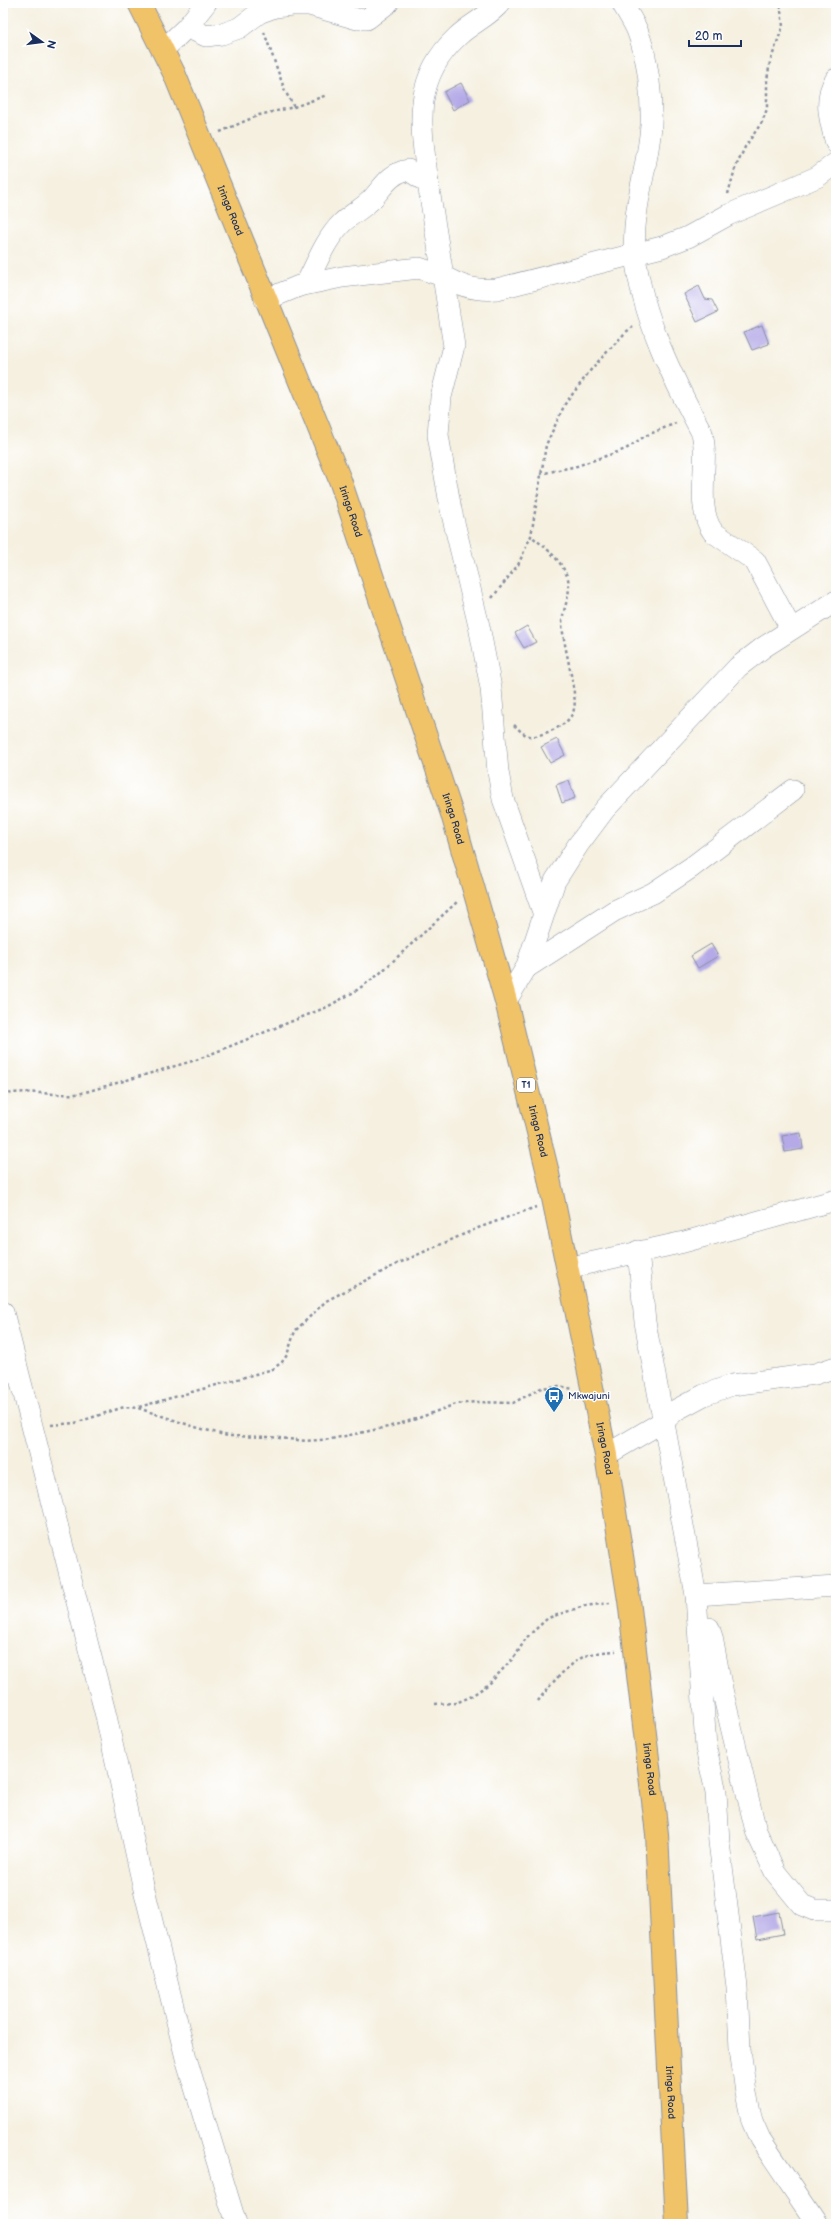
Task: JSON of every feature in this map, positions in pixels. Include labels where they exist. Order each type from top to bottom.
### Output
[{"type":"highway","name":"Iringa Road","points":[[139,3],[163,50],[340,480],[452,814],[472,890],[506,1002],[554,1200],[606,1455],[629,1600],[658,1834],[677,2224]]},
{"type":"street","points":[[163,50],[187,27],[206,3]]},
{"type":"street","points":[[187,27],[200,34],[222,34],[240,28],[256,8],[309,5],[356,19],[368,19],[388,3]]},
{"type":"street","points":[[500,3],[458,36],[444,50],[431,70],[422,100],[421,119],[428,183],[454,346],[440,404],[438,436],[452,510],[479,626],[494,711],[498,772],[503,799],[544,912]]},
{"type":"street","points":[[622,3],[637,30],[649,78],[651,126],[635,223],[635,254],[640,283],[672,377],[693,416],[704,441],[703,473],[706,518],[708,526],[713,532],[755,561],[791,629]]},
{"type":"street","points":[[836,78],[828,100],[829,120],[836,143]]},
{"type":"street","points":[[265,300],[306,284],[419,268],[443,276],[463,286],[480,290],[497,289],[635,254],[688,237],[724,217],[817,177],[836,163]]},
{"type":"street","points":[[306,284],[331,235],[343,222],[372,199],[391,176],[399,171],[408,170],[428,183]]},
{"type":"street","points":[[506,1002],[526,968],[555,881],[578,845],[605,809],[738,667],[791,629],[836,601]]},
{"type":"street","points":[[526,968],[614,911],[653,892],[692,868],[793,790]]},
{"type":"street","points":[[568,1268],[638,1251],[684,1242],[836,1200]]},
{"type":"street","points":[[638,1251],[645,1322],[696,1595],[706,1748],[716,1792],[719,1842],[737,1986],[740,2049],[746,2093],[752,2121],[760,2139],[817,2224]]},
{"type":"street","points":[[3,1312],[106,1716],[143,1885],[186,2058],[236,2224]]},
{"type":"street","points":[[606,1455],[664,1422],[676,1410],[704,1395],[732,1385],[815,1374],[836,1367]]},
{"type":"street","points":[[696,1595],[836,1586]]},
{"type":"street","points":[[698,1615],[708,1627],[712,1637],[721,1685],[756,1831],[775,1872],[802,1905],[814,1910],[836,1910]]},
{"type":"path","points":[[724,217],[734,169],[745,147],[762,122],[768,109],[767,80],[770,62],[783,26],[780,3]]},
{"type":"path","points":[[256,8],[272,58],[285,91],[294,107]]},
{"type":"path","points":[[202,144],[224,129],[242,121],[270,112],[294,107],[327,95]]},
{"type":"path","points":[[479,626],[486,608],[518,565],[531,536],[540,474],[546,446],[565,404],[593,367],[626,332],[650,315]]},
{"type":"path","points":[[540,474],[577,466],[626,449],[650,434],[693,416]]},
{"type":"path","points":[[494,711],[509,720],[526,736],[530,737],[559,728],[566,722],[574,709],[575,702],[563,639],[562,623],[569,590],[568,581],[558,561],[531,536]]},
{"type":"path","points":[[3,1096],[17,1092],[65,1096],[82,1093],[196,1060],[327,1007],[354,992],[378,975],[422,932],[472,890]]},
{"type":"path","points":[[138,1408],[273,1369],[282,1362],[287,1355],[295,1331],[332,1298],[399,1263],[478,1228],[554,1200]]},
{"type":"path","points":[[31,1422],[55,1426],[75,1423],[124,1407],[138,1408],[195,1428],[228,1436],[254,1438],[271,1437],[306,1441],[331,1439],[388,1427],[416,1419],[456,1404],[476,1402],[513,1403],[541,1388],[567,1387],[594,1395]]},
{"type":"path","points":[[435,1704],[456,1703],[470,1697],[489,1684],[516,1655],[526,1638],[548,1618],[584,1606],[629,1600]]},
{"type":"path","points":[[538,1701],[548,1689],[580,1659],[598,1653],[635,1649]]},
{"type":"building","points":[[461,83],[470,100],[453,110],[444,92]]},
{"type":"building","points":[[699,286],[705,299],[712,300],[718,312],[697,322],[684,294]]},
{"type":"building","points":[[762,325],[769,344],[752,350],[744,332]]},
{"type":"building","points":[[527,626],[536,642],[524,648],[515,633]]},
{"type":"building","points":[[557,739],[565,755],[550,763],[541,747]]},
{"type":"building","points":[[569,780],[575,798],[562,803],[556,785]]},
{"type":"building","points":[[711,944],[718,956],[698,968],[691,956]]},
{"type":"building","points":[[801,1133],[803,1149],[785,1152],[782,1136]]},
{"type":"building","points":[[779,1912],[783,1934],[757,1939],[753,1917]]},
{"type":"place","name":"Mkwajuni","points":[[554,1413]]}]
